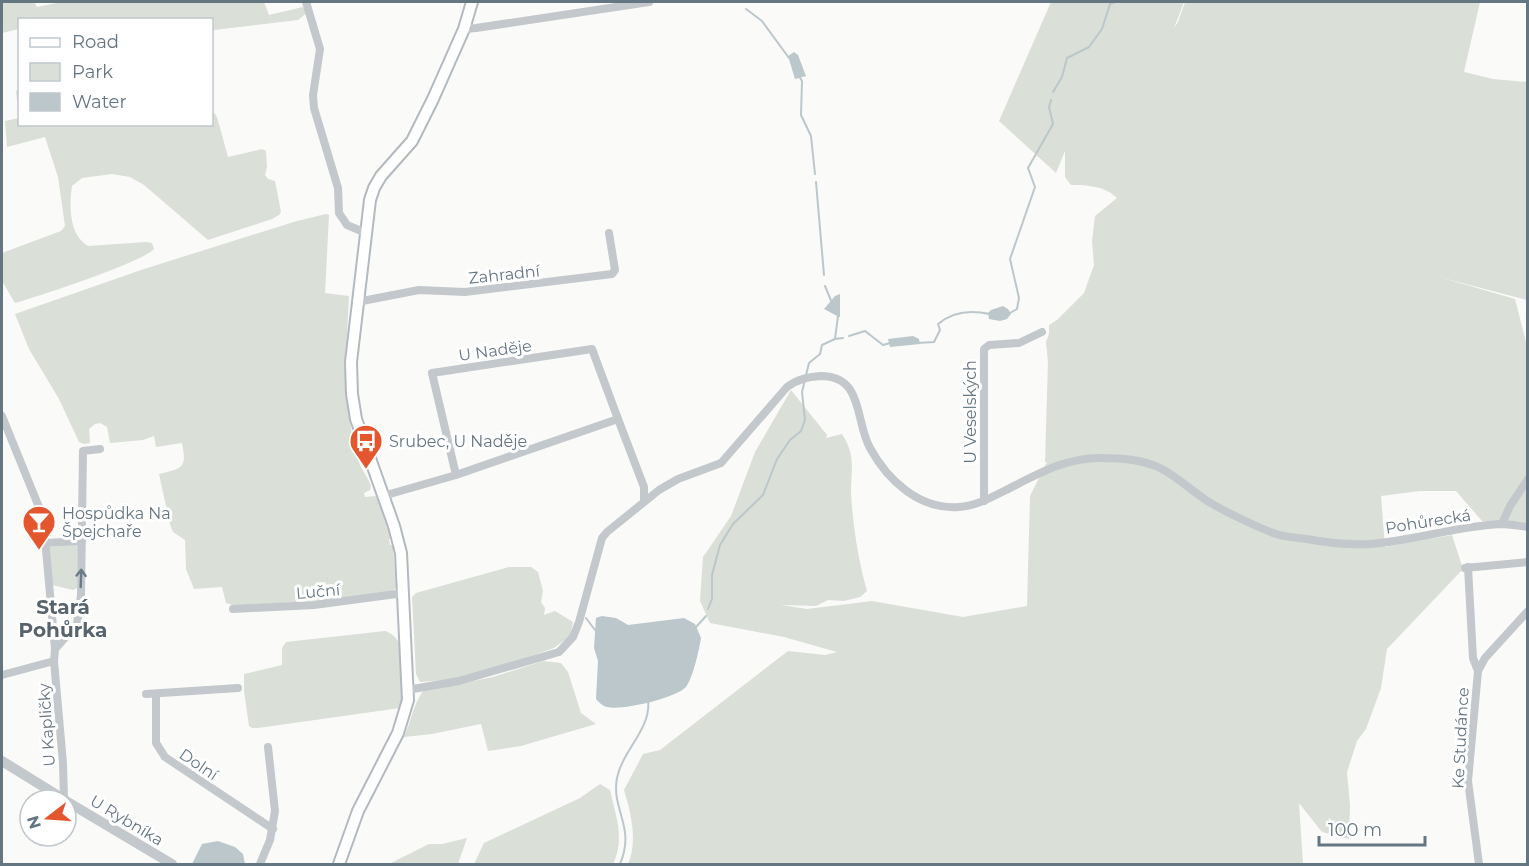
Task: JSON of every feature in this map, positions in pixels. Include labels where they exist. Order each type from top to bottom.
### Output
[{"type":"main road","points":[[339,864],[358,811],[398,733],[406,707],[407,690],[401,553],[356,419],[352,394],[351,362],[366,233],[374,188],[381,176],[412,141],[464,29],[472,2]]},
{"type":"street","points":[[306,2],[320,49],[313,95],[314,108],[338,188],[339,213],[347,225],[366,233]]},
{"type":"street","points":[[464,29],[649,2]]},
{"type":"street","name":"Zahradní","points":[[357,302],[419,290],[465,292],[612,274],[615,270],[609,233]]},
{"type":"street","name":"U Veselských","points":[[984,501],[984,349],[989,345],[1019,343],[1042,332]]},
{"type":"street","name":"U Naděje","points":[[456,475],[432,373],[592,349],[644,487],[644,501]]},
{"type":"street","name":"Pohůrecká","points":[[644,501],[678,479],[721,463],[781,393],[797,380],[826,376],[840,380],[854,394],[869,448],[894,482],[915,497],[934,505],[960,507],[984,501],[1036,475],[1071,461],[1097,458],[1142,462],[1162,469],[1209,502],[1277,534],[1333,544],[1386,542],[1502,524],[1527,527]]},
{"type":"street","name":"U Kapličky","points":[[2,416],[43,517],[64,788]]},
{"type":"street","points":[[383,496],[456,475],[618,419]]},
{"type":"street","points":[[55,649],[77,624],[81,595],[82,451],[100,449]]},
{"type":"street","points":[[1502,524],[1509,506],[1527,479]]},
{"type":"street","points":[[407,690],[498,672],[559,652],[566,647],[579,622],[602,538],[644,501]]},
{"type":"street","points":[[45,543],[82,541]]},
{"type":"street","points":[[1478,671],[1473,658],[1467,568],[1527,562]]},
{"type":"street","name":"Luční","points":[[233,609],[314,605],[404,593]]},
{"type":"street","name":"Ke Studánce","points":[[1479,864],[1468,781],[1478,671],[1485,658],[1527,611]]},
{"type":"street","points":[[2,675],[54,661]]},
{"type":"street","points":[[146,694],[238,688]]},
{"type":"street","name":"Dolní","points":[[156,694],[156,743],[165,757],[273,829]]},
{"type":"street","points":[[260,864],[273,829],[275,811],[268,747]]},
{"type":"street","name":"U Rybníka","points":[[2,761],[46,788]]},
{"type":"street","name":"U Rybníka","points":[[78,808],[172,864]]},
{"type":"green space","points":[[2,2],[34,2],[37,7],[61,2],[264,2],[269,15],[303,7],[307,13],[298,20],[214,30],[213,18],[18,18],[18,29],[2,33]]},
{"type":"green space","points":[[1051,2],[1184,2],[1174,28],[1185,2],[1480,2],[1464,72],[1493,79],[1527,82],[1527,300],[1439,277],[1515,299],[1528,350],[1527,524],[1482,521],[1456,491],[1420,491],[1381,496],[1385,547],[1452,535],[1463,569],[1387,649],[1381,688],[1366,729],[1357,741],[1347,772],[1350,805],[1349,839],[1322,832],[1299,803],[1303,864],[628,864],[633,837],[624,790],[643,754],[660,750],[788,651],[825,655],[837,652],[784,637],[710,623],[700,601],[703,557],[731,516],[755,452],[791,390],[827,435],[826,438],[842,434],[849,449],[852,462],[851,493],[855,530],[867,591],[860,597],[844,601],[828,600],[816,606],[781,605],[807,609],[872,601],[963,617],[1027,606],[1030,496],[1047,462],[1045,462],[1048,362],[1046,342],[1049,325],[1084,293],[1094,265],[1092,241],[1095,216],[1117,198],[1101,189],[1071,185],[1065,177],[1065,151],[1056,173],[999,121]]},
{"type":"green space","points":[[213,111],[217,117],[228,157],[262,149],[266,151],[265,175],[268,179],[275,181],[281,212],[272,219],[208,240],[144,185],[130,177],[112,174],[82,178],[72,186],[71,202],[74,227],[82,241],[88,246],[146,242],[152,243],[154,249],[146,255],[111,270],[15,303],[2,281],[2,253],[61,231],[65,226],[58,177],[45,137],[7,147],[5,121],[18,118],[18,126],[213,126]]},
{"type":"green space","points":[[326,214],[329,215],[325,293],[349,296],[346,379],[350,420],[359,462],[371,486],[370,490],[364,493],[365,497],[375,496],[379,499],[393,537],[389,539],[390,545],[393,545],[396,588],[392,591],[359,598],[235,606],[226,603],[222,587],[194,589],[186,569],[185,540],[173,532],[170,524],[159,474],[181,466],[184,458],[182,443],[156,447],[154,436],[143,440],[110,443],[107,427],[100,423],[89,429],[90,443],[79,442],[59,399],[29,349],[15,314],[144,269]]},
{"type":"green space","points":[[78,545],[77,588],[73,590],[52,585],[49,547]]},
{"type":"green space","points":[[509,567],[531,567],[538,572],[543,591],[541,602],[545,608],[544,615],[555,611],[573,622],[570,636],[554,648],[504,666],[458,679],[420,682],[416,674],[412,597],[416,593]]},
{"type":"green space","points":[[385,631],[395,637],[400,650],[402,694],[400,708],[258,728],[249,726],[244,674],[282,665],[282,648],[286,642]]},
{"type":"green space","points":[[543,661],[561,663],[568,672],[581,713],[596,724],[521,746],[488,751],[481,724],[404,737],[423,691],[493,677]]},
{"type":"green space","points":[[600,784],[610,790],[617,818],[619,836],[617,854],[613,864],[474,864],[484,843],[580,798]]},
{"type":"green space","points":[[467,838],[458,864],[389,864],[429,844],[442,844]]},
{"type":"water","points":[[794,52],[798,55],[806,76],[795,79],[788,56]]},
{"type":"water","points":[[840,294],[839,317],[824,309],[835,296]]},
{"type":"water","points":[[1003,306],[1011,314],[1007,319],[1000,321],[989,319],[988,313],[991,310]]},
{"type":"water","points":[[913,336],[919,339],[920,344],[890,347],[888,339]]},
{"type":"water","points":[[602,616],[616,618],[628,625],[684,618],[695,624],[701,638],[693,671],[686,687],[660,699],[636,705],[614,708],[601,704],[596,699],[598,661],[594,648],[596,618]]},
{"type":"water","points":[[218,841],[235,847],[243,854],[245,864],[192,864],[202,844]]},
{"type":"waterway","points":[[1053,92],[1062,77],[1067,58],[1089,47],[1102,29],[1110,4],[1115,2]]},
{"type":"waterway","points":[[746,9],[762,21],[789,58]]},
{"type":"waterway","points":[[799,76],[802,81],[801,115],[811,136],[815,174]]},
{"type":"waterway","points":[[1008,314],[1017,309],[1019,298],[1010,259],[1035,187],[1028,168],[1053,124],[1049,107],[1051,100]]},
{"type":"waterway","points":[[816,182],[824,275]]},
{"type":"waterway","points":[[825,286],[832,303]]},
{"type":"waterway","points":[[917,343],[934,342],[940,330],[938,324],[950,316],[970,312],[990,314]]},
{"type":"waterway","points":[[835,339],[838,316]]},
{"type":"waterway","points":[[849,336],[865,331],[883,345],[890,343]]},
{"type":"waterway","points":[[708,609],[712,599],[712,575],[720,545],[733,524],[763,495],[777,459],[790,440],[801,431],[805,420],[802,392],[809,363],[820,354],[822,345],[843,338]]},
{"type":"waterway","points":[[696,627],[706,616]]},
{"type":"waterway","points":[[586,618],[595,630]]},
{"type":"waterway","points":[[620,864],[625,839],[617,800],[617,778],[646,720],[648,700]]},
{"type":"place","name":"Srubec, U Naděje","points":[[366,470]]},
{"type":"place","name":"Hospůdka Na Špejchaře","points":[[39,551]]},
{"type":"district","name":"Stará Pohůrka","points":[[63,618]]}]
